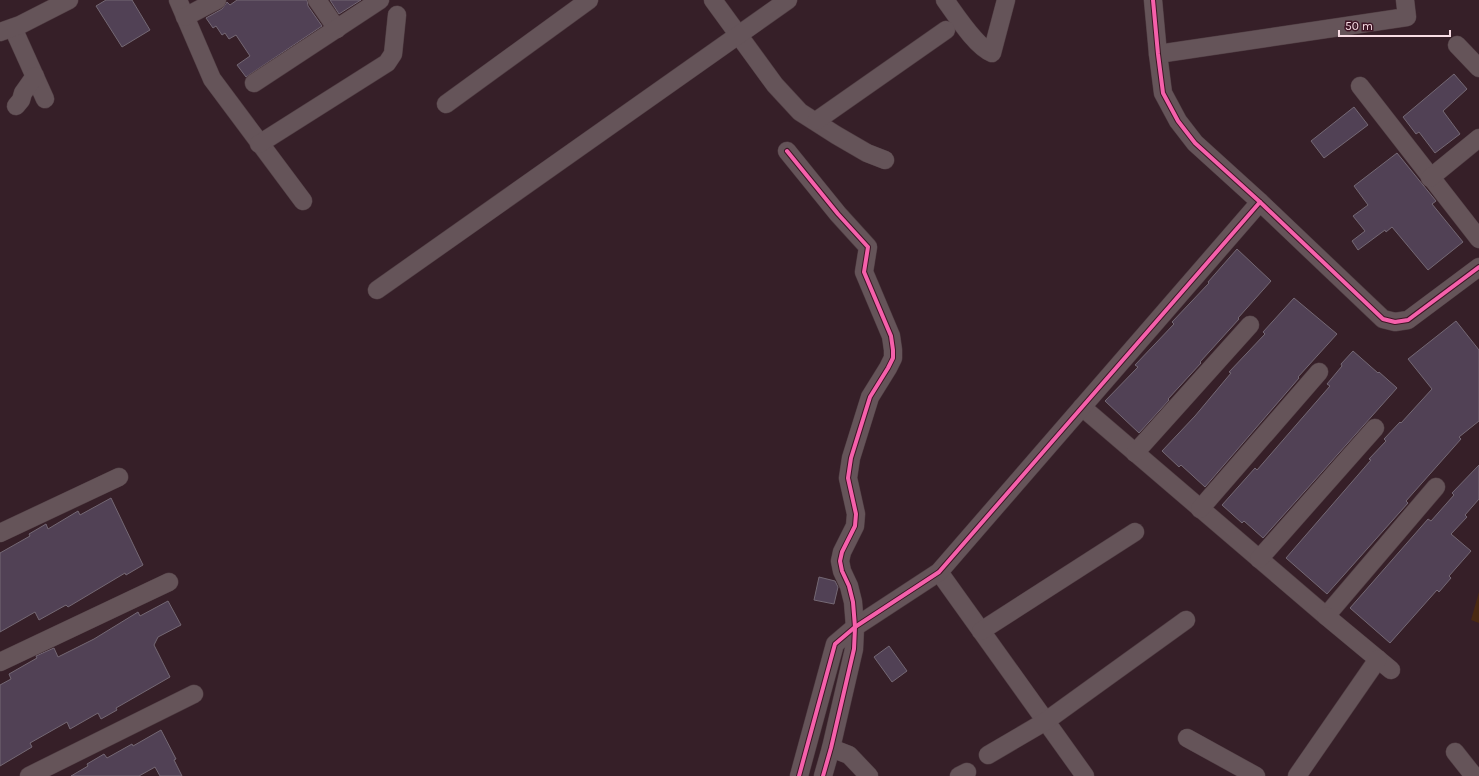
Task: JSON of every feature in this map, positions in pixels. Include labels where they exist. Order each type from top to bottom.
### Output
[{"type":"street","points":[[45,99],[13,27],[69,0]]},
{"type":"street","points":[[178,0],[212,79],[303,201]]},
{"type":"street","points":[[185,17],[217,0]]},
{"type":"street","points":[[317,0],[336,29]]},
{"type":"street","points":[[254,83],[380,0]]},
{"type":"street","points":[[713,0],[775,85],[800,112],[867,153],[885,160]]},
{"type":"street","points":[[377,290],[788,0]]},
{"type":"street","points":[[945,0],[978,44],[986,51],[992,53],[1006,0]]},
{"type":"street","points":[[1153,0],[1163,93],[1178,121],[1195,144],[1260,202],[1383,319],[1395,322],[1408,320],[1479,268]]},
{"type":"street","points":[[1158,54],[1407,17],[1405,0]]},
{"type":"street","points":[[446,104],[581,2]]},
{"type":"street","points":[[259,144],[387,63],[393,54],[397,15]]},
{"type":"street","points":[[816,121],[946,30]]},
{"type":"street","points":[[1457,45],[1479,68]]},
{"type":"street","points":[[16,106],[21,100],[23,92],[34,76]]},
{"type":"street","points":[[1360,86],[1430,178],[1479,239]]},
{"type":"street","points":[[1430,178],[1479,138]]},
{"type":"street","points":[[787,151],[838,214],[868,247],[864,272],[869,287],[891,336],[893,350],[893,358],[870,397],[850,458],[848,478],[856,514],[855,526],[842,552],[840,561],[853,602],[855,627],[854,649],[823,776]]},
{"type":"street","points":[[799,776],[835,644],[855,627],[939,572],[1260,202]]},
{"type":"street","points":[[1135,453],[1250,325]]},
{"type":"street","points":[[1200,509],[1319,372]]},
{"type":"street","points":[[1082,407],[1326,616],[1392,670]]},
{"type":"street","points":[[1259,559],[1375,428]]},
{"type":"street","points":[[0,533],[119,477]]},
{"type":"street","points":[[1326,616],[1436,487]]},
{"type":"street","points":[[981,631],[1135,532]]},
{"type":"street","points":[[939,572],[1085,776]]},
{"type":"street","points":[[0,662],[169,582]]},
{"type":"street","points":[[988,756],[1046,721],[1186,620]]},
{"type":"street","points":[[1297,776],[1378,659]]},
{"type":"street","points":[[29,776],[194,694]]},
{"type":"street","points":[[1187,738],[1256,776]]},
{"type":"street","points":[[831,748],[849,755],[869,776]]},
{"type":"street","points":[[1455,752],[1474,776]]},
{"type":"shaded area","points":[[1479,592],[1479,623],[1471,620]]},
{"type":"building","points":[[106,0],[132,0],[150,30],[122,47],[96,6]]},
{"type":"building","points":[[237,0],[307,0],[308,6],[322,26],[246,77],[237,65],[250,56],[236,35],[229,39],[225,33],[222,35],[216,26],[213,28],[206,18],[222,9],[227,2],[230,5]]},
{"type":"building","points":[[330,0],[361,0],[339,14]]},
{"type":"building","points":[[1454,74],[1467,89],[1443,111],[1460,134],[1435,153],[1419,132],[1416,134],[1403,117]]},
{"type":"building","points":[[1354,107],[1368,125],[1324,158],[1311,141]]},
{"type":"building","points":[[1397,153],[1436,201],[1432,204],[1463,242],[1428,270],[1392,227],[1386,232],[1385,230],[1358,250],[1352,241],[1365,231],[1353,216],[1368,205],[1354,186]]},
{"type":"building","points":[[1237,249],[1271,281],[1139,433],[1105,401],[1138,367],[1135,365],[1174,324],[1172,322],[1209,283],[1208,282]]},
{"type":"building","points":[[1294,298],[1337,334],[1298,377],[1299,378],[1205,487],[1181,465],[1179,467],[1162,451],[1195,416],[1231,373],[1229,372],[1265,334],[1263,332]]},
{"type":"building","points":[[1456,321],[1479,350],[1479,421],[1459,437],[1461,439],[1406,501],[1408,503],[1327,594],[1286,558],[1371,460],[1369,459],[1386,441],[1384,439],[1432,389],[1408,359]]},
{"type":"building","points":[[1353,351],[1397,388],[1263,538],[1244,521],[1242,523],[1222,505],[1255,468],[1257,470],[1330,386],[1327,384],[1342,366],[1341,364]]},
{"type":"building","points":[[1479,465],[1479,499],[1465,515],[1467,517],[1451,534],[1471,551],[1449,576],[1451,578],[1439,592],[1437,590],[1390,643],[1350,608],[1428,519],[1431,521],[1454,495],[1452,493]]},
{"type":"building","points":[[111,498],[143,565],[126,575],[125,573],[68,607],[66,605],[39,620],[35,612],[0,632],[0,553],[30,536],[29,534],[46,524],[48,529],[78,511],[80,515]]},
{"type":"building","points":[[819,577],[835,581],[838,587],[834,604],[814,600]]},
{"type":"building","points":[[168,601],[181,625],[158,637],[154,645],[170,677],[116,708],[117,710],[101,719],[98,713],[70,729],[67,722],[30,743],[32,747],[0,766],[0,685],[11,679],[9,674],[37,658],[36,656],[54,648],[58,657],[94,639],[138,612],[140,616]]},
{"type":"building","points":[[889,646],[907,671],[892,682],[874,657]]},
{"type":"building","points":[[161,730],[176,759],[174,760],[182,776],[160,776],[155,767],[139,776],[71,776],[104,754],[107,758],[132,744],[133,746]]},
{"type":"cycle path","points":[[1153,0],[1163,93],[1178,121],[1195,143],[1260,202],[1383,319],[1395,322],[1408,320],[1479,267]]},
{"type":"cycle path","points":[[787,151],[838,214],[868,247],[864,272],[891,336],[893,350],[893,358],[870,397],[851,458],[848,478],[856,514],[855,526],[842,552],[840,561],[853,602],[855,627],[854,649],[823,776]]},
{"type":"cycle path","points":[[799,776],[835,644],[855,627],[939,572],[1260,202]]}]
